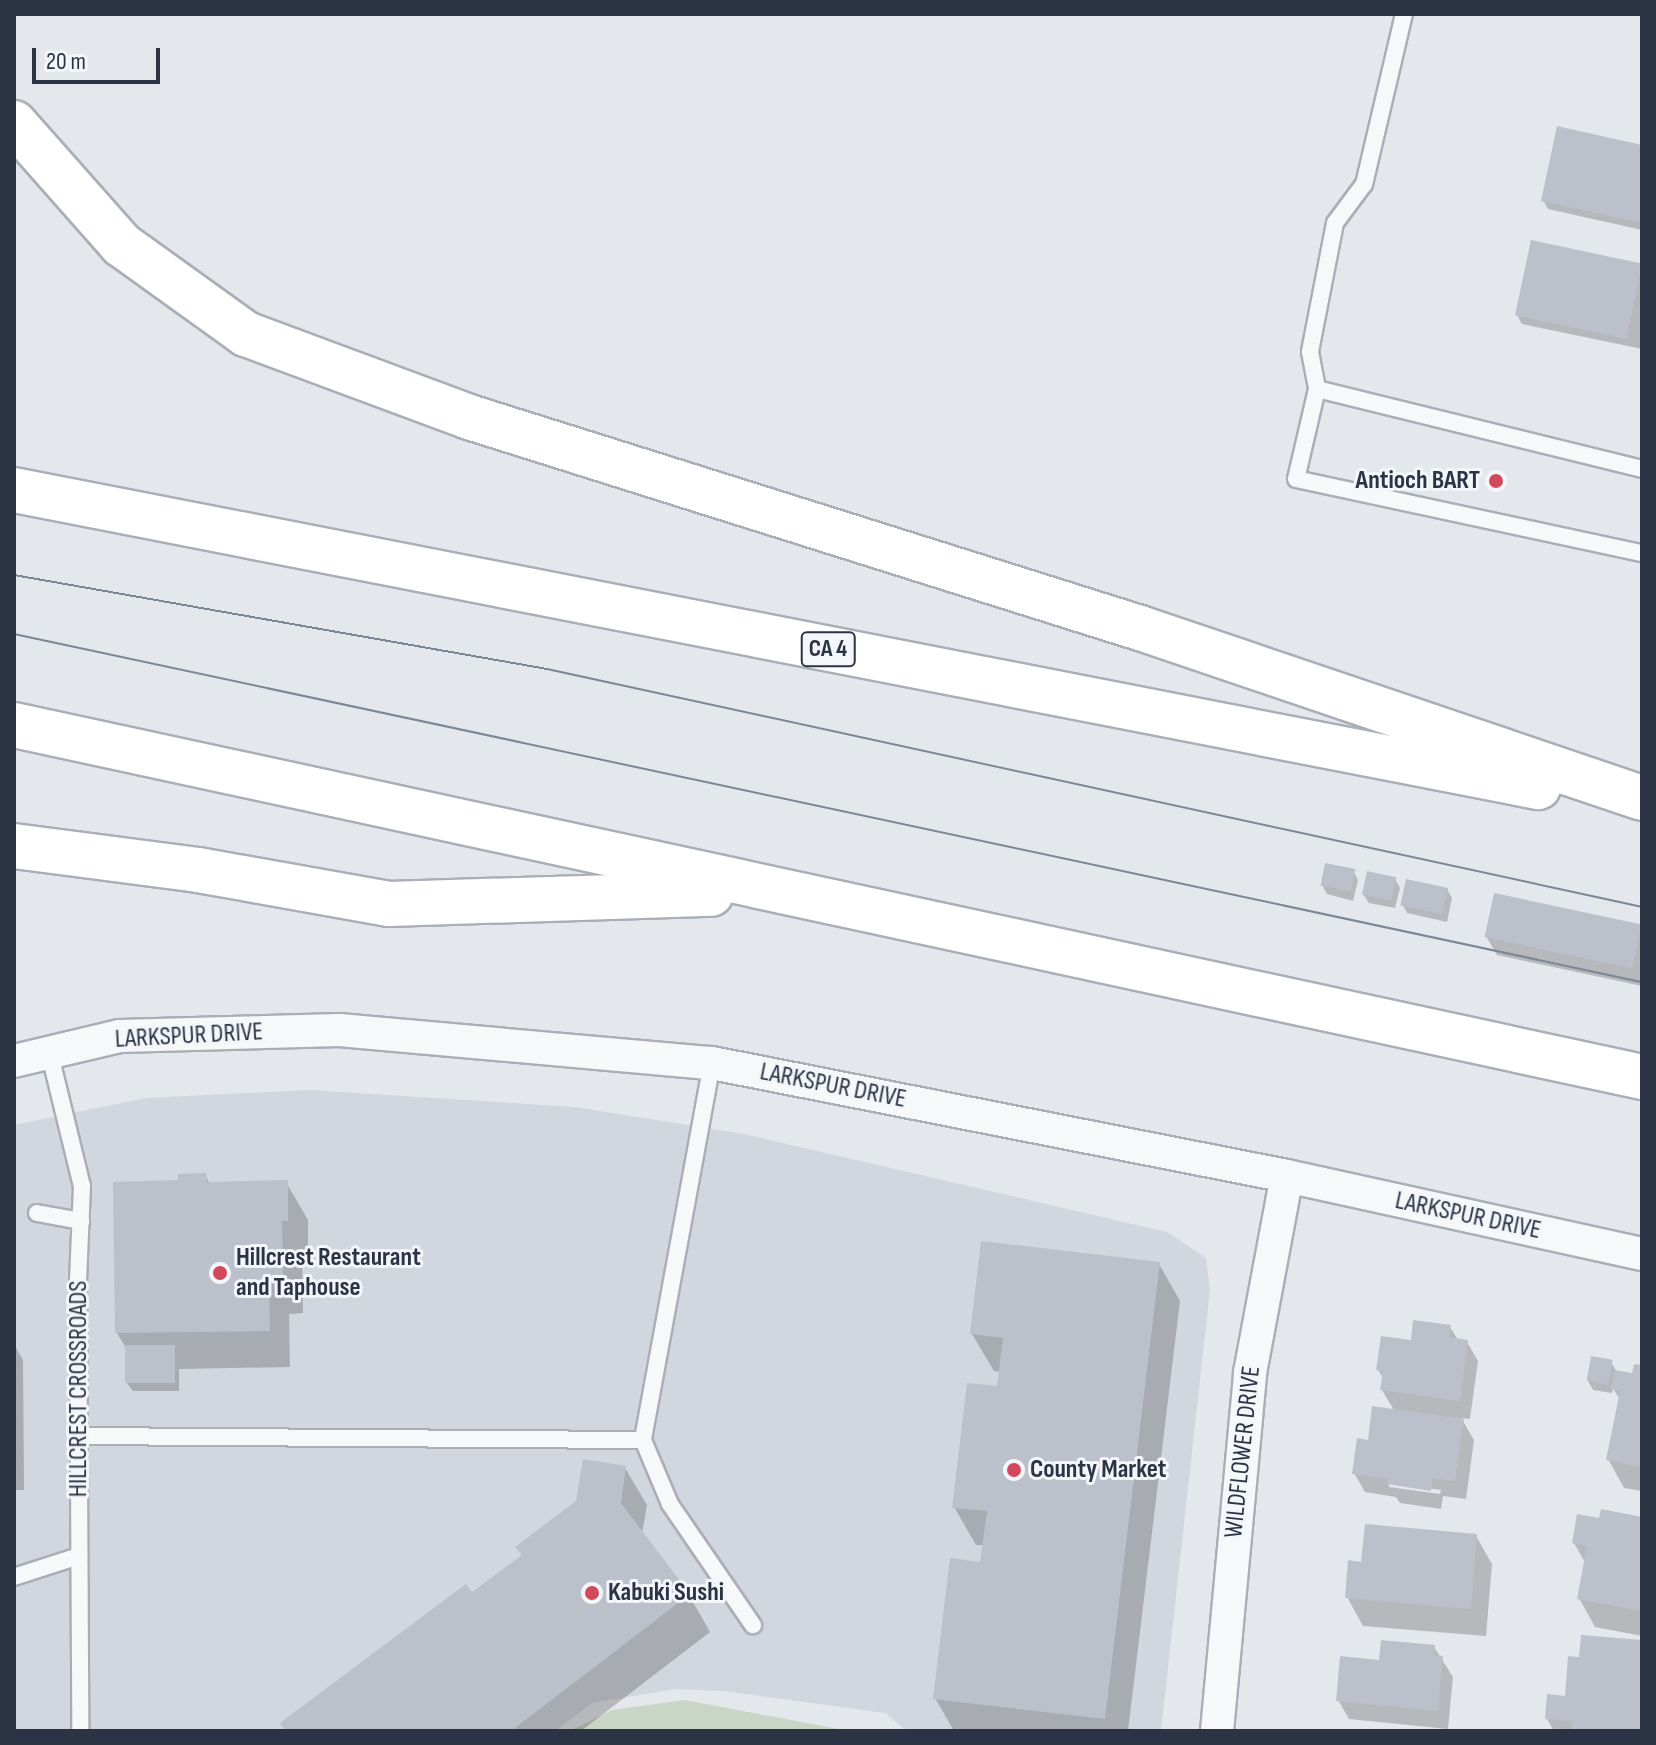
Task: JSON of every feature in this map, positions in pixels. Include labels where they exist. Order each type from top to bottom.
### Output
[{"type":"highway","points":[[14,123],[122,245],[246,334],[469,417],[1140,628],[1642,798]]},
{"type":"highway","name":"CA 4","points":[[14,490],[1642,807]]},
{"type":"highway","points":[[14,725],[1642,1077]]},
{"type":"highway","points":[[14,846],[198,870],[389,904],[777,892]]},
{"type":"street","name":"LARKSPUR DRIVE","points":[[14,1061],[120,1036],[339,1030],[712,1063],[1287,1176],[1642,1254]]},
{"type":"street","name":"WILDFLOWER DRIVE","points":[[1217,1731],[1250,1373],[1287,1176]]},
{"type":"lane","points":[[1404,14],[1364,184],[1335,223],[1310,352],[1317,389],[1296,479],[1642,553]]},
{"type":"lane","points":[[1317,389],[1642,469]]},
{"type":"lane","name":"HILLCREST CROSSROADS","points":[[49,1051],[82,1186],[78,1436],[80,1731]]},
{"type":"lane","points":[[712,1063],[643,1440],[670,1504],[753,1625]]},
{"type":"lane","points":[[37,1213],[81,1221]]},
{"type":"lane","points":[[78,1436],[643,1440]]},
{"type":"lane","points":[[14,1577],[79,1556]]},
{"type":"shaded area","points":[[308,1090],[575,1107],[744,1134],[1167,1232],[1206,1258],[1210,1290],[1161,1731],[907,1731],[885,1713],[723,1691],[675,1689],[592,1703],[555,1731],[14,1731],[14,1125],[146,1098]]},
{"type":"green space","points":[[685,1700],[847,1731],[570,1731],[612,1710]]},
{"type":"building","points":[[1557,126],[1642,145],[1642,223],[1541,201]]},
{"type":"building","points":[[1531,240],[1642,264],[1626,339],[1515,315]]},
{"type":"building","points":[[1325,863],[1355,869],[1351,891],[1321,886]]},
{"type":"building","points":[[1367,871],[1396,877],[1391,901],[1362,894]]},
{"type":"building","points":[[1406,879],[1448,888],[1442,914],[1400,905]]},
{"type":"building","points":[[1494,893],[1642,924],[1632,968],[1485,937]]},
{"type":"building","points":[[206,1173],[207,1182],[288,1180],[288,1221],[282,1221],[283,1277],[269,1277],[270,1331],[115,1333],[113,1182],[178,1180],[178,1174]]},
{"type":"building","points":[[981,1241],[1160,1262],[1105,1719],[933,1699],[950,1558],[980,1562],[987,1511],[952,1508],[967,1383],[997,1386],[1003,1338],[970,1334]]},
{"type":"building","points":[[1413,1320],[1451,1325],[1449,1337],[1468,1340],[1460,1401],[1380,1390],[1383,1371],[1376,1370],[1381,1336],[1411,1340]]},
{"type":"building","points":[[125,1345],[175,1345],[175,1383],[125,1383]]},
{"type":"building","points":[[1591,1356],[1613,1360],[1608,1384],[1587,1381]]},
{"type":"building","points":[[1634,1364],[1642,1365],[1642,1467],[1606,1460],[1620,1391],[1611,1389],[1615,1370],[1632,1373]]},
{"type":"building","points":[[1372,1406],[1464,1419],[1455,1481],[1432,1478],[1431,1491],[1387,1484],[1388,1479],[1352,1474],[1357,1438],[1368,1440]]},
{"type":"building","points":[[583,1459],[626,1466],[621,1503],[690,1594],[511,1731],[286,1731],[280,1723],[466,1584],[472,1592],[522,1555],[515,1547],[576,1501]]},
{"type":"building","points":[[1601,1509],[1642,1517],[1642,1611],[1577,1599],[1587,1546],[1572,1543],[1577,1514],[1599,1518]]},
{"type":"building","points":[[1365,1524],[1477,1534],[1471,1609],[1345,1598],[1348,1560],[1361,1562]]},
{"type":"building","points":[[1581,1635],[1642,1640],[1642,1731],[1571,1729],[1572,1721],[1545,1719],[1547,1694],[1565,1696],[1568,1656],[1579,1657]]},
{"type":"building","points":[[1381,1640],[1435,1645],[1434,1655],[1443,1656],[1438,1711],[1336,1701],[1340,1656],[1379,1660]]},
{"type":"tram line","points":[[14,575],[547,669],[1642,907]]},
{"type":"tram line","points":[[14,634],[1642,982]]},
{"type":"place","name":"Antioch BART","points":[[1496,481]]},
{"type":"place","name":"Hillcrest Restaurant and Taphouse","points":[[220,1273]]},
{"type":"place","name":"County Market","points":[[1014,1470]]},
{"type":"place","name":"Kabuki Sushi","points":[[592,1593]]}]
